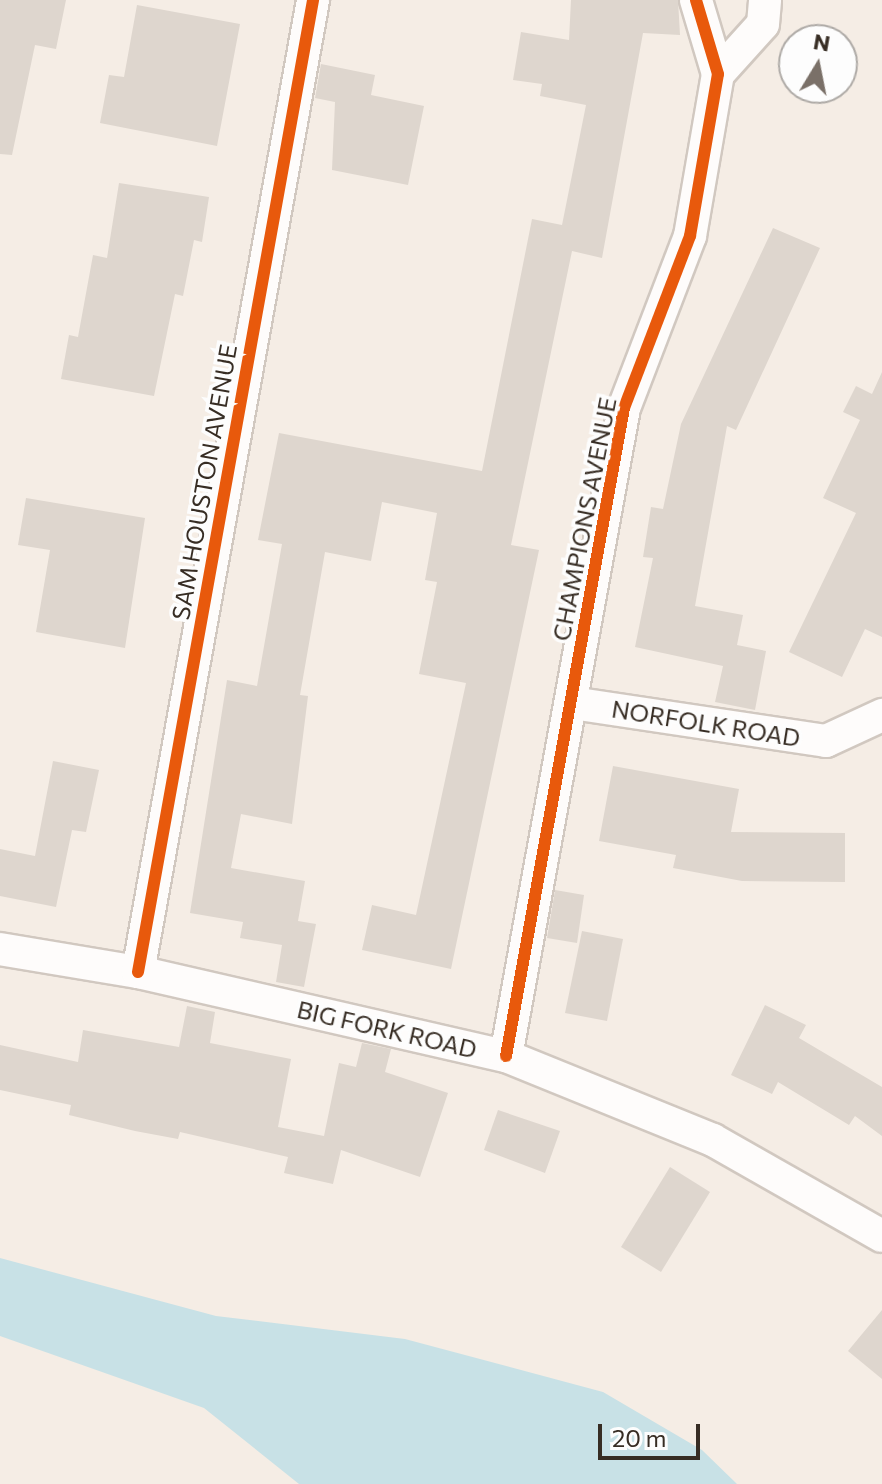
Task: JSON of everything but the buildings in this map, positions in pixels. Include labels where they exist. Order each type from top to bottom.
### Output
[{"type":"street","name":"SAM HOUSTON AVENUE","points":[[138,972],[313,0]]},
{"type":"street","name":"CHAMPIONS AVENUE","points":[[506,1056],[624,408],[690,236],[718,74],[696,0]]},
{"type":"street","points":[[718,74],[763,24],[765,0]]},
{"type":"street","name":"NORFOLK ROAD","points":[[572,703],[826,741],[882,715]]},
{"type":"street","name":"BIG FORK ROAD","points":[[0,949],[138,972],[506,1056],[713,1140],[882,1236]]},
{"type":"water","points":[[0,1258],[216,1316],[405,1339],[603,1392],[702,1450],[737,1484],[299,1484],[204,1408],[0,1336]]},
{"type":"cycle path","points":[[138,972],[313,0]]},
{"type":"cycle path","points":[[506,1056],[624,408],[690,236],[718,74],[696,0]]}]
